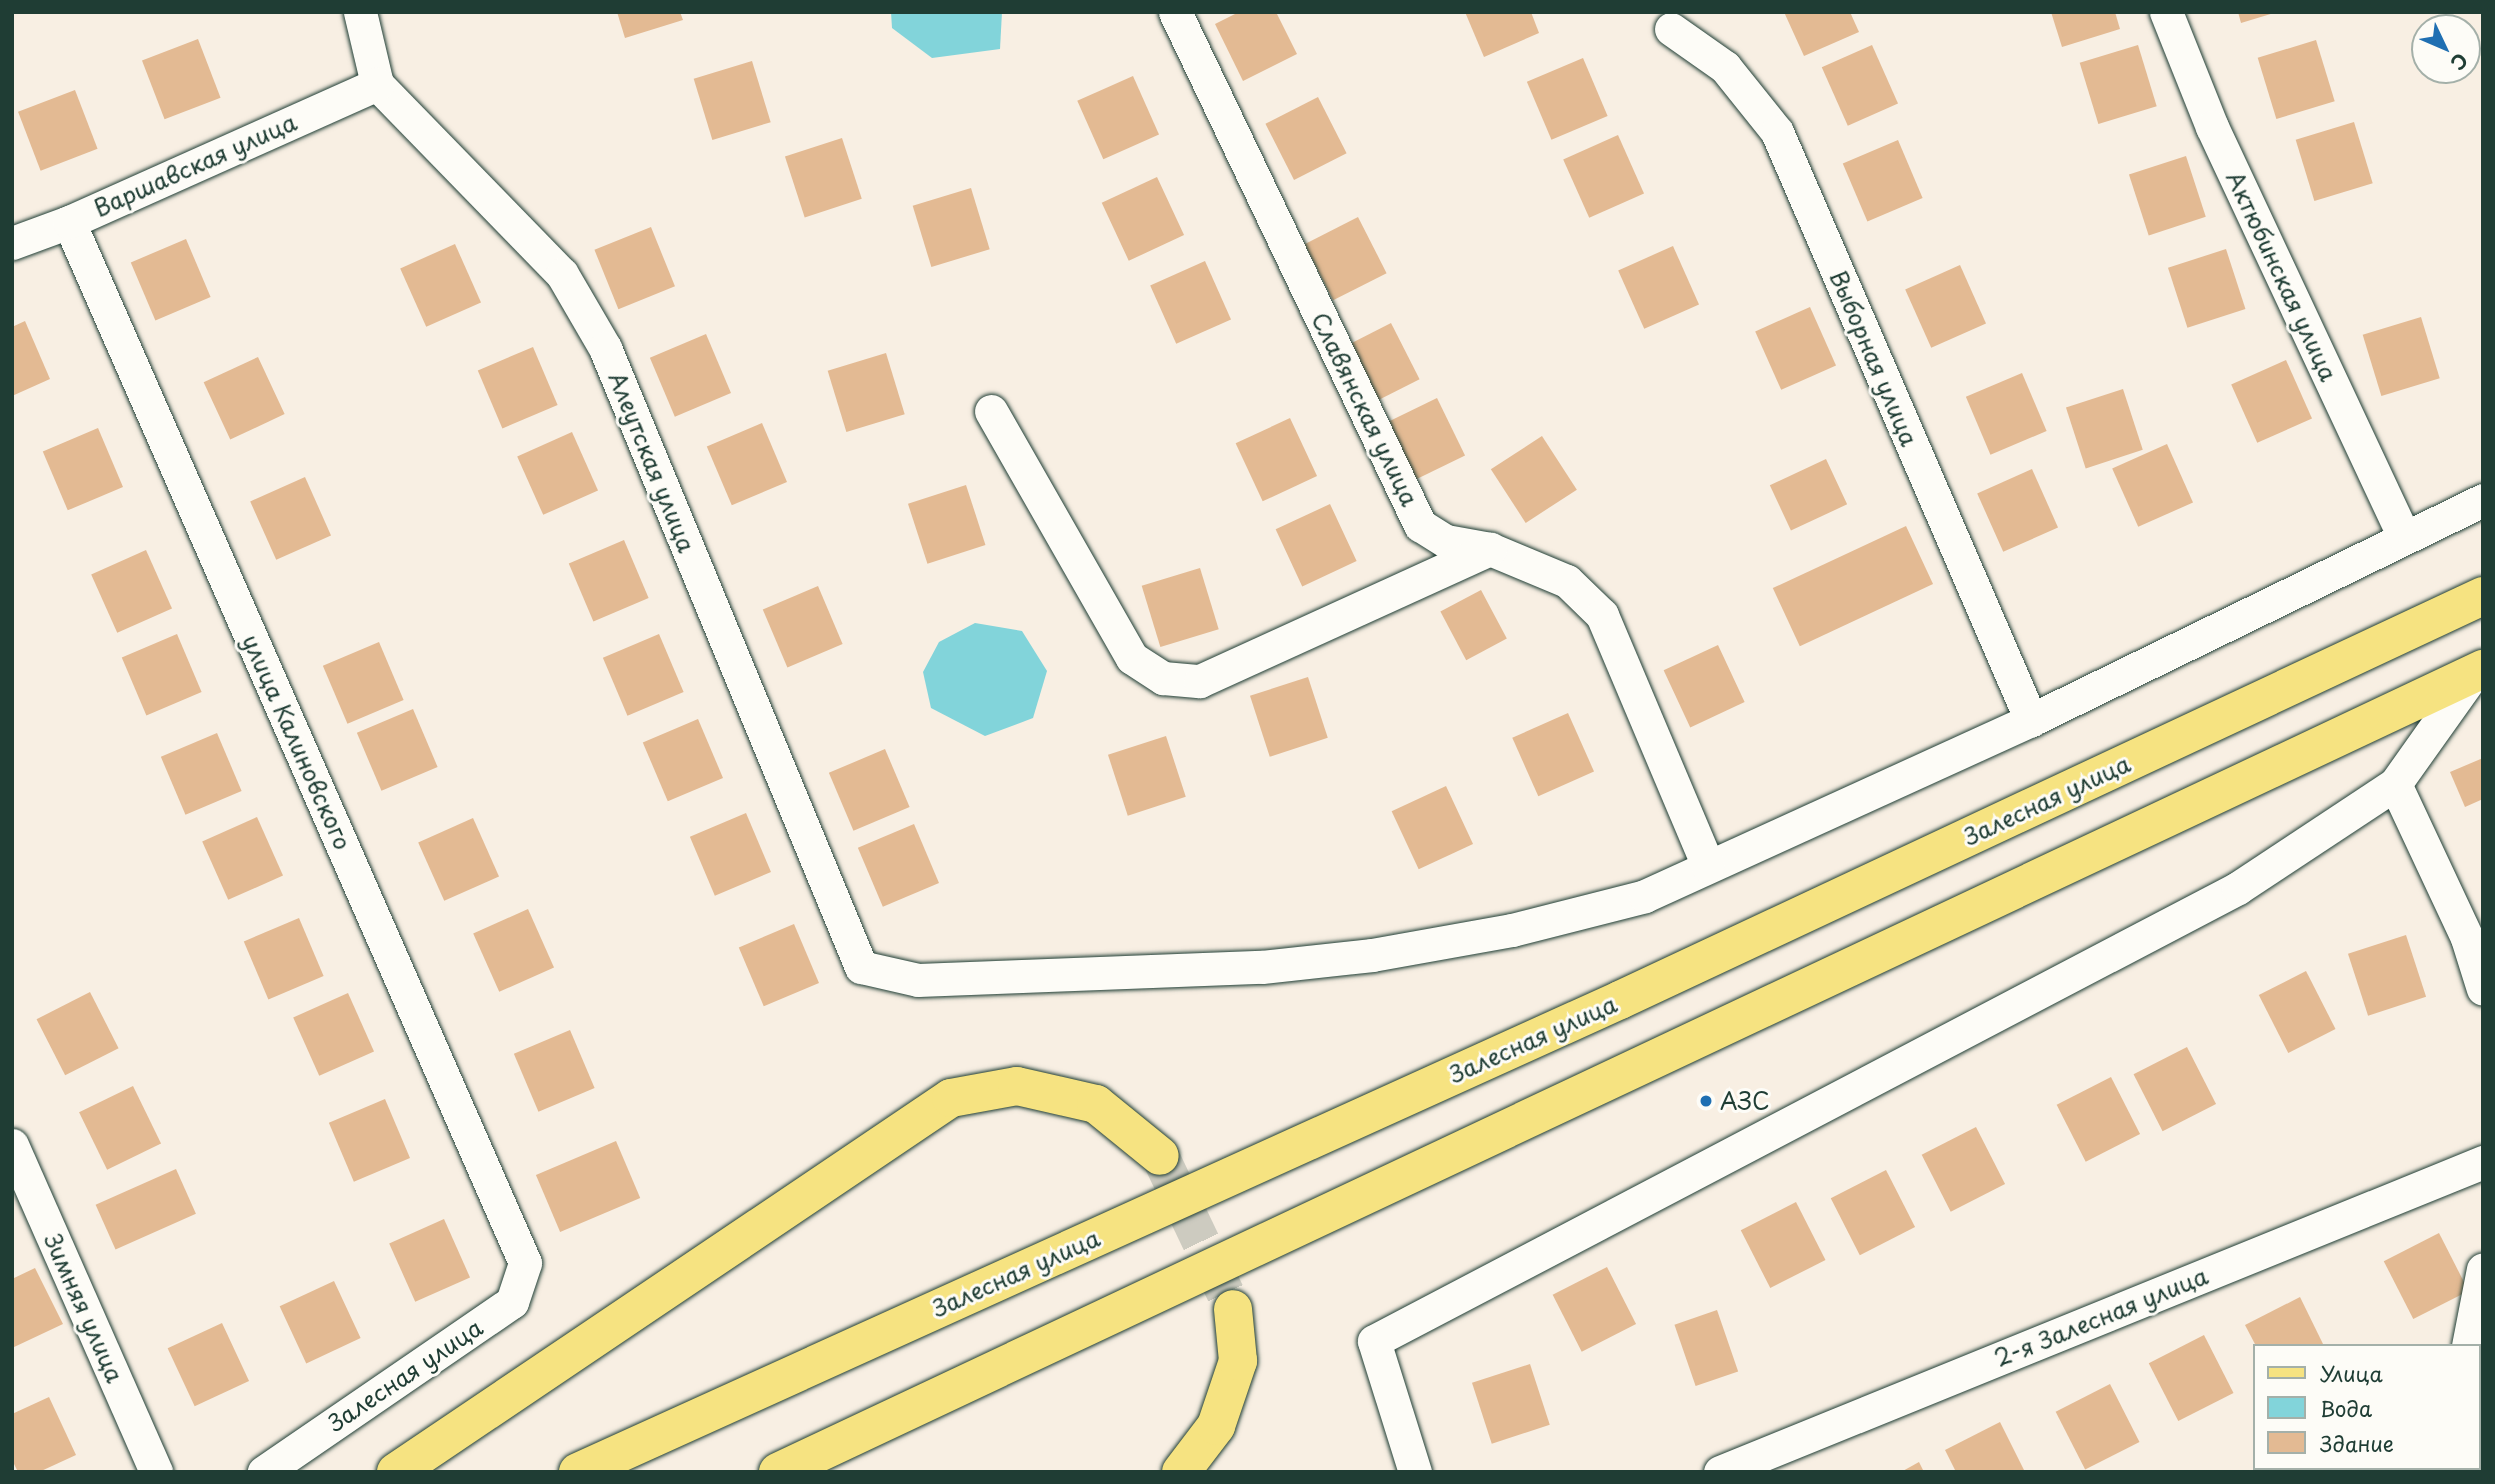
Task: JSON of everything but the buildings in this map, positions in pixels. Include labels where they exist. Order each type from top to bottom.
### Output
[{"type":"main road","name":"Залесная улица","points":[[578,1472],[1632,994],[2483,596]]},
{"type":"main road","points":[[778,1472],[2480,671]]},
{"type":"main road","points":[[396,1472],[951,1098],[1017,1086],[1096,1104],[1160,1156]]},
{"type":"main road","points":[[1181,1472],[1216,1426],[1238,1361],[1233,1309]]},
{"type":"street","points":[[360,12],[377,85]]},
{"type":"street","name":"Славянская улица","points":[[1175,12],[1420,525],[1446,541],[1490,549],[1567,581],[1602,615],[1708,866]]},
{"type":"street","name":"Актюбинская улица","points":[[2166,12],[2212,127],[2404,537]]},
{"type":"street","name":"Выборная улица","points":[[1671,29],[1725,67],[1777,132],[2031,720]]},
{"type":"street","name":"Варшавская улица","points":[[12,243],[69,222],[377,85]]},
{"type":"street","name":"Алеутская улица","points":[[377,85],[562,274],[605,348],[861,967],[918,980],[1262,967],[1372,956],[1512,930],[1645,896],[1708,866]]},
{"type":"street","name":"улица Калиновского","points":[[69,222],[525,1263]]},
{"type":"street","points":[[991,411],[1132,658],[1163,678],[1200,681],[1490,549]]},
{"type":"street","points":[[1708,866],[1755,848],[2031,720],[2483,500]]},
{"type":"street","points":[[1415,1472],[1374,1341],[2238,888],[2395,784],[2480,671]]},
{"type":"street","points":[[2395,784],[2467,938],[2483,989]]},
{"type":"street","name":"Зимняя улица","points":[[12,1145],[156,1472]]},
{"type":"street","name":"2-я Залесная улица","points":[[1720,1472],[2483,1162]]},
{"type":"street","name":"Залесная улица","points":[[264,1472],[512,1302],[525,1263]]},
{"type":"street","points":[[2468,1344],[2483,1269]]},
{"type":"water","points":[[891,12],[1002,12],[1000,49],[932,58],[892,28]]},
{"type":"water","points":[[975,623],[1022,631],[1047,671],[1033,718],[985,736],[931,708],[923,672],[939,642]]},
{"type":"tunnel","points":[[1160,1156],[1233,1309]]},
{"type":"place","name":"АЗС","points":[[1706,1101]]}]
